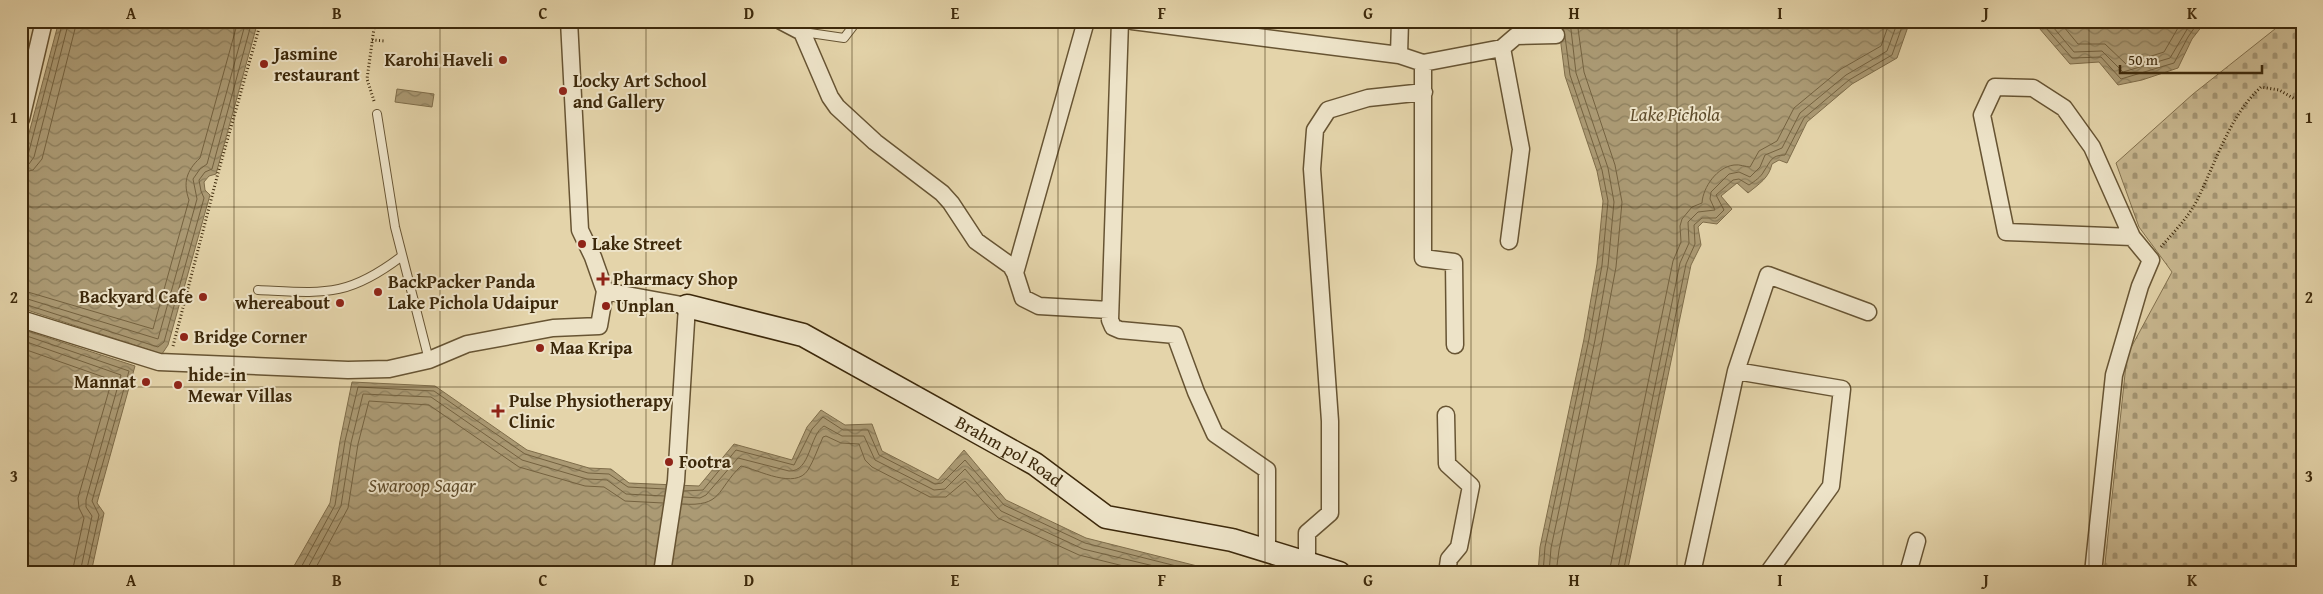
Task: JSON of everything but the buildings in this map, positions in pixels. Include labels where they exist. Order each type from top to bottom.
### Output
[{"type":"street","points":[[21,120],[44,21]]},
{"type":"street","points":[[21,319],[137,356],[169,363],[348,370],[389,369],[429,360],[467,344],[553,328],[599,326],[605,291],[594,257],[580,230],[570,21]]},
{"type":"street","points":[[781,21],[802,32],[830,97],[837,107],[875,142],[942,193],[951,203],[976,241],[1006,262],[1015,273],[1023,298],[1031,304],[1039,306],[1109,310]]},
{"type":"street","points":[[1015,273],[1086,21]]},
{"type":"street","points":[[1120,21],[1109,310],[1113,327],[1120,330],[1175,335],[1196,392],[1215,434],[1266,470],[1267,551]]},
{"type":"street","points":[[1132,21],[1399,55],[1423,63],[1502,48],[1516,36],[1556,35]]},
{"type":"street","points":[[1399,55],[1400,21]]},
{"type":"street","points":[[1502,48],[1521,149],[1509,241]]},
{"type":"street","points":[[1423,63],[1423,258],[1454,262],[1455,345]]},
{"type":"street","points":[[2093,573],[2114,375],[2140,286],[2151,260],[2132,237],[2092,147],[2064,108],[2033,88],[1995,87],[1982,115],[2006,232],[2132,237]]},
{"type":"street","points":[[1307,564],[1307,533],[1330,513],[1330,421],[1312,169],[1315,130],[1328,110],[1368,98],[1424,92]]},
{"type":"street","points":[[1692,573],[1736,371],[1768,275],[1868,312]]},
{"type":"street","points":[[605,291],[687,306],[676,481],[662,573]]},
{"type":"street","name":"Brahm pol Road","points":[[687,306],[803,335],[950,415],[1035,464],[1106,517],[1232,540],[1339,573]]},
{"type":"street","points":[[1736,371],[1842,389],[1831,486],[1768,573]]},
{"type":"street","points":[[1446,415],[1447,464],[1471,486],[1459,547],[1449,559],[1447,573]]},
{"type":"street","points":[[1908,573],[1917,541]]},
{"type":"lane","points":[[802,32],[844,38],[857,21]]},
{"type":"lane","points":[[377,114],[395,227],[429,360]]},
{"type":"lane","points":[[258,290],[337,291],[362,283],[402,256]]},
{"type":"path","points":[[169,363],[187,289],[261,21]]},
{"type":"path","points":[[375,21],[368,78],[377,114]]},
{"type":"path","points":[[372,40],[385,41]]},
{"type":"path","points":[[2151,260],[2194,207],[2233,123],[2251,96],[2261,87],[2279,90],[2302,103]]},
{"type":"green space","points":[[2285,21],[2302,21],[2302,573],[2104,573],[2127,355],[2172,272],[2139,227],[2116,163],[2193,94]]},
{"type":"water","points":[[59,21],[258,21],[216,174],[209,176],[204,182],[205,190],[210,195],[168,345],[162,354],[21,308],[21,163]]},
{"type":"water","name":"Lake Pichola","points":[[1558,21],[1910,21],[1897,58],[1852,84],[1807,122],[1787,163],[1779,160],[1772,164],[1766,177],[1748,193],[1737,183],[1721,196],[1732,209],[1717,224],[1703,222],[1698,227],[1701,245],[1691,265],[1627,573],[1538,573],[1540,547],[1584,339],[1597,264],[1603,201],[1597,171],[1565,76]]},
{"type":"water","points":[[2033,21],[2206,21],[2192,39],[2178,68],[2142,80],[2118,85],[2099,62],[2070,64]]},
{"type":"water","points":[[397,89],[434,94],[432,107],[395,102]]},
{"type":"water","points":[[21,329],[135,366],[97,503],[104,513],[91,573],[21,573]]},
{"type":"water","name":"Swaroop Sagar","points":[[352,382],[435,386],[527,450],[589,468],[611,469],[629,483],[699,486],[734,444],[792,460],[807,427],[821,410],[845,425],[872,424],[882,451],[938,480],[964,450],[1006,500],[1086,538],[1225,573],[290,573],[330,503]]},
{"type":"place","name":"Karohi Haveli","points":[[503,60]]},
{"type":"place","name":"Jasmine restaurant","points":[[264,64]]},
{"type":"place","name":"Locky Art School and Gallery","points":[[563,91]]},
{"type":"place","name":"Lake Street","points":[[582,244]]},
{"type":"place","name":"Pharmacy Shop","points":[[603,279]]},
{"type":"place","name":"BackPacker Panda Lake Pichola Udaipur","points":[[378,292]]},
{"type":"place","name":"Backyard Cafe","points":[[203,297]]},
{"type":"place","name":"whereabout","points":[[340,303]]},
{"type":"place","name":"Unplan","points":[[606,306]]},
{"type":"place","name":"Bridge Corner","points":[[184,337]]},
{"type":"place","name":"Maa Kripa","points":[[540,348]]},
{"type":"place","name":"Mannat","points":[[146,382]]},
{"type":"place","name":"hide-in Mewar Villas","points":[[178,385]]},
{"type":"place","name":"Pulse Physiotherapy Clinic","points":[[498,411]]},
{"type":"place","name":"Footra","points":[[669,462]]}]
